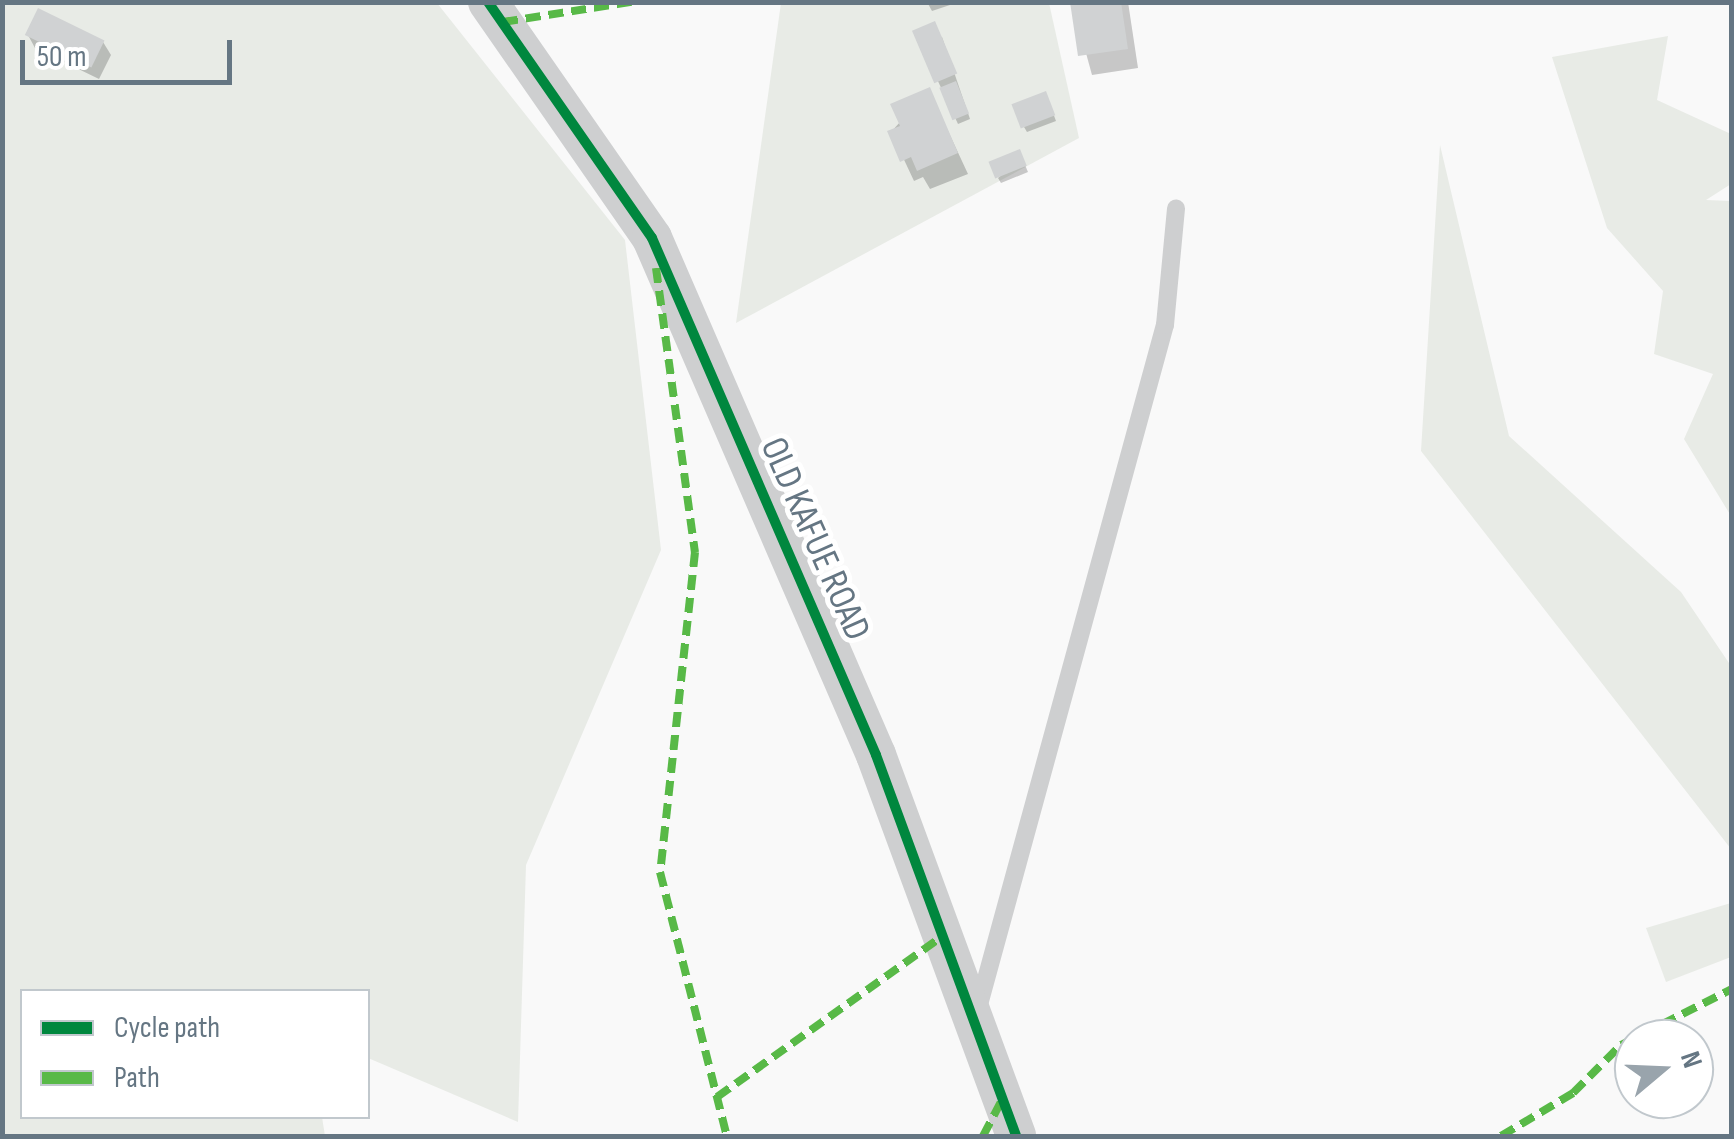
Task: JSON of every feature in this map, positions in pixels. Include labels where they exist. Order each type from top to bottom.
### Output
[{"type":"street","name":"OLD KAFUE ROAD","points":[[488,2],[652,238],[876,755],[972,1026],[1016,1136]]},
{"type":"lane","points":[[972,1026],[1165,326],[1176,209]]},
{"type":"shaded area","points":[[2,3],[437,3],[625,240],[661,550],[526,865],[518,1122],[370,1059],[370,989],[20,989],[20,1119],[322,1119],[325,1136],[3,1136]]},
{"type":"shaded area","points":[[781,3],[1049,3],[1079,138],[736,323]]},
{"type":"shaded area","points":[[1668,36],[1657,100],[1731,134],[1731,184],[1706,200],[1731,201],[1731,516],[1684,439],[1713,374],[1654,354],[1663,291],[1607,228],[1552,57]]},
{"type":"shaded area","points":[[1440,145],[1509,436],[1681,592],[1731,666],[1731,849],[1421,451]]},
{"type":"shaded area","points":[[1731,903],[1731,957],[1666,982],[1646,928]]},
{"type":"building","points":[[1070,2],[1121,2],[1128,49],[1078,56]]},
{"type":"building","points":[[38,8],[105,40],[91,67],[25,35]]},
{"type":"building","points":[[935,21],[957,73],[934,83],[912,31]]},
{"type":"building","points":[[956,81],[969,113],[952,120],[939,88]]},
{"type":"building","points":[[930,87],[958,153],[917,171],[911,157],[900,162],[887,131],[900,126],[890,104]]},
{"type":"building","points":[[1046,91],[1055,115],[1021,129],[1011,104]]},
{"type":"building","points":[[1020,149],[1027,166],[995,178],[988,162]]},
{"type":"marked path","points":[[503,22],[631,2]]},
{"type":"marked path","points":[[656,268],[695,552],[660,872],[727,1136]]},
{"type":"marked path","points":[[717,1097],[941,937]]},
{"type":"marked path","points":[[1501,1136],[1573,1093],[1621,1045],[1732,989]]},
{"type":"marked path","points":[[983,1136],[1002,1100]]},
{"type":"cycle path","points":[[488,2],[652,238],[876,755],[1016,1136]]}]
